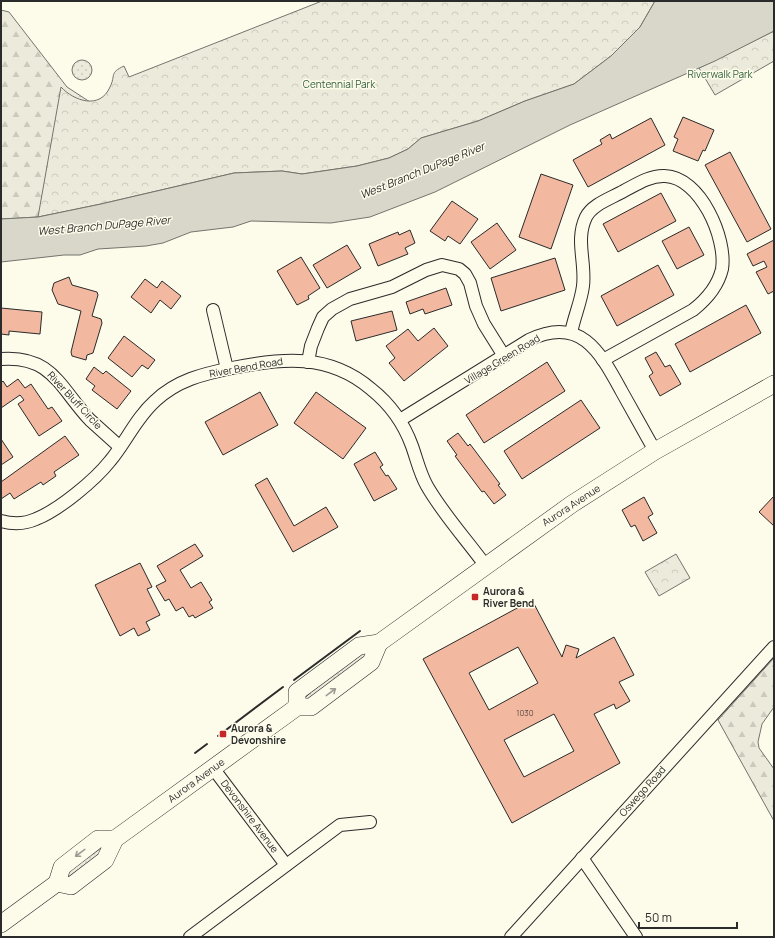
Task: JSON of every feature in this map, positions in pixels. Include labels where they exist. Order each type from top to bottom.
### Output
[{"type":"main road","name":"Aurora Avenue","points":[[1,924],[57,884],[62,867],[98,839],[115,840],[297,707],[311,707],[371,662],[380,643],[485,565],[572,504],[655,451],[774,384]]},
{"type":"street","points":[[603,360],[693,310],[703,302],[714,289],[722,268],[723,252],[721,241],[696,191],[687,183],[665,176],[649,178],[598,205],[587,215],[580,235],[584,265],[583,287],[571,333],[594,347],[655,451]]},
{"type":"street","points":[[308,362],[311,346],[318,328],[324,317],[337,305],[358,296],[392,287],[426,270],[442,264],[459,269],[465,274],[470,283],[476,306],[484,324],[504,356]]},
{"type":"street","points":[[213,310],[227,369]]},
{"type":"street","name":"Village Green Road","points":[[400,420],[540,335],[549,333],[571,333]]},
{"type":"street","name":"River Bluff Circle","points":[[1,358],[29,360],[44,367],[53,374],[90,420],[120,447]]},
{"type":"street","name":"River Bend Road","points":[[1,521],[15,523],[35,520],[47,514],[101,471],[120,447],[145,410],[167,391],[192,377],[227,369],[281,360],[308,362],[326,365],[358,379],[371,388],[390,407],[408,434],[427,485],[485,565]]},
{"type":"street","name":"Oswego Road","points":[[511,937],[774,647]]},
{"type":"street","name":"Devonshire Avenue","points":[[213,768],[286,865]]},
{"type":"street","points":[[190,937],[340,825],[370,822]]},
{"type":"street","points":[[582,858],[636,937]]},
{"type":"green space","name":"Centennial Park","points":[[322,1],[655,1],[640,27],[611,56],[574,84],[525,101],[478,121],[421,138],[408,149],[389,158],[357,166],[302,174],[282,171],[234,173],[38,217],[61,87],[66,92],[80,99],[94,101],[100,99],[106,94],[116,71],[119,68],[124,66],[129,77]]},
{"type":"green space","points":[[1,10],[9,12],[67,87],[93,104],[44,216],[1,219]]},
{"type":"green space","name":"Riverwalk Park","points":[[774,31],[774,61],[715,95],[699,68]]},
{"type":"green space","points":[[82,60],[89,63],[92,70],[89,77],[82,80],[75,77],[72,70],[75,63]]},
{"type":"green space","points":[[676,554],[690,578],[659,596],[645,572]]},
{"type":"green space","points":[[367,650],[369,653],[362,659],[303,703],[302,701],[317,686]]},
{"type":"green space","points":[[774,658],[774,707],[762,724],[758,742],[759,748],[774,769],[774,821],[718,720]]},
{"type":"green space","points":[[108,843],[97,856],[67,878],[64,875]]},
{"type":"water","name":"West Branch DuPage River","points":[[655,1],[774,1],[774,31],[715,61],[570,125],[435,192],[370,217],[331,223],[251,221],[233,227],[191,232],[163,243],[146,246],[98,249],[80,255],[64,255],[1,262],[1,219],[38,217],[234,173],[282,171],[302,174],[357,166],[389,158],[408,149],[421,138],[478,121],[525,101],[574,84],[611,56],[640,27]]},
{"type":"building","points":[[683,117],[714,130],[705,151],[703,150],[698,161],[673,151],[678,139],[674,137]]},
{"type":"building","points":[[651,118],[665,145],[588,187],[573,160],[602,144],[600,140],[610,134],[612,139]]},
{"type":"building","points":[[730,152],[771,229],[747,242],[705,165]]},
{"type":"building","points":[[541,174],[573,185],[551,249],[519,237]]},
{"type":"building","points":[[661,193],[676,221],[618,252],[603,224]]},
{"type":"building","points":[[452,201],[478,219],[460,244],[448,236],[445,241],[430,231]]},
{"type":"building","points":[[497,223],[516,250],[490,269],[471,242]]},
{"type":"building","points":[[689,227],[704,255],[677,269],[662,241]]},
{"type":"building","points":[[410,230],[415,243],[405,248],[408,254],[378,266],[369,244],[398,232],[399,235]]},
{"type":"building","points":[[774,240],[774,291],[768,294],[756,272],[767,267],[764,261],[753,266],[747,254]]},
{"type":"building","points":[[347,245],[361,268],[327,288],[313,265]]},
{"type":"building","points":[[301,257],[320,288],[308,296],[309,299],[297,305],[277,271]]},
{"type":"building","points":[[555,258],[565,290],[501,311],[491,278]]},
{"type":"building","points":[[658,265],[674,295],[617,326],[601,296]]},
{"type":"building","points":[[69,277],[72,285],[97,292],[98,295],[92,316],[101,319],[102,323],[93,353],[87,355],[86,360],[72,356],[71,352],[81,311],[58,304],[52,290],[54,283]]},
{"type":"building","points":[[145,279],[157,288],[162,281],[181,296],[171,309],[160,300],[151,313],[131,297]]},
{"type":"building","points":[[446,288],[452,305],[425,314],[423,309],[410,314],[406,302]]},
{"type":"building","points":[[746,305],[761,333],[690,372],[675,344]]},
{"type":"building","points":[[1,308],[42,312],[40,334],[9,331],[9,335],[1,334]]},
{"type":"building","points":[[392,311],[397,330],[356,341],[351,321]]},
{"type":"building","points":[[434,328],[448,346],[404,381],[389,363],[395,358],[386,346],[408,329],[418,341]]},
{"type":"building","points":[[124,336],[155,360],[148,369],[142,365],[132,377],[108,358]]},
{"type":"building","points":[[656,352],[665,367],[670,365],[681,384],[660,396],[649,376],[653,373],[645,358]]},
{"type":"building","points":[[547,362],[565,391],[484,443],[466,415]]},
{"type":"building","points":[[94,367],[103,374],[106,371],[131,391],[117,409],[92,390],[95,386],[86,379]]},
{"type":"building","points":[[18,379],[25,388],[31,384],[48,409],[52,407],[62,421],[39,436],[18,404],[24,400],[20,395],[1,408],[1,383],[3,381],[7,387]]},
{"type":"building","points":[[260,392],[278,425],[223,455],[205,422]]},
{"type":"building","points":[[316,392],[366,428],[343,459],[294,423]]},
{"type":"building","points":[[581,400],[600,428],[522,479],[504,451]]},
{"type":"building","points":[[458,433],[468,446],[470,444],[500,484],[498,485],[506,495],[494,504],[484,491],[482,492],[455,456],[457,455],[447,441]]},
{"type":"building","points":[[65,436],[79,455],[54,472],[56,476],[43,485],[41,482],[14,499],[10,493],[1,499],[1,482]]},
{"type":"building","points":[[1,439],[13,457],[1,465]]},
{"type":"building","points":[[375,452],[383,465],[380,467],[386,476],[388,475],[397,489],[374,501],[354,464]]},
{"type":"building","points":[[267,478],[294,526],[326,507],[338,527],[293,552],[255,485]]},
{"type":"building","points":[[774,496],[774,526],[759,512]]},
{"type":"building","points":[[644,497],[653,514],[648,517],[657,533],[643,541],[635,525],[631,527],[622,510]]},
{"type":"building","points":[[195,544],[203,556],[180,570],[191,588],[201,582],[212,600],[209,602],[213,608],[195,618],[193,615],[189,617],[183,607],[176,611],[169,599],[165,601],[156,586],[166,581],[157,566]]},
{"type":"building","points":[[140,563],[152,587],[147,589],[160,615],[146,622],[150,630],[138,636],[134,628],[120,636],[95,585]]},
{"type":"building","points":[[532,600],[562,657],[566,645],[579,649],[576,658],[614,637],[634,675],[619,682],[630,701],[616,709],[614,704],[594,714],[620,763],[512,823],[423,659]],"holes":[[[518,647],[538,683],[489,710],[469,673]],[[554,714],[574,751],[524,777],[504,740]]]},
{"type":"wall","points":[[294,680],[360,631]]},
{"type":"wall","points":[[218,736],[283,687]]},
{"type":"wall","points":[[195,753],[207,744]]},
{"type":"place","name":"Aurora & River Bend","points":[[475,597]]},
{"type":"place","name":"Aurora & Devonshire","points":[[223,734]]}]
